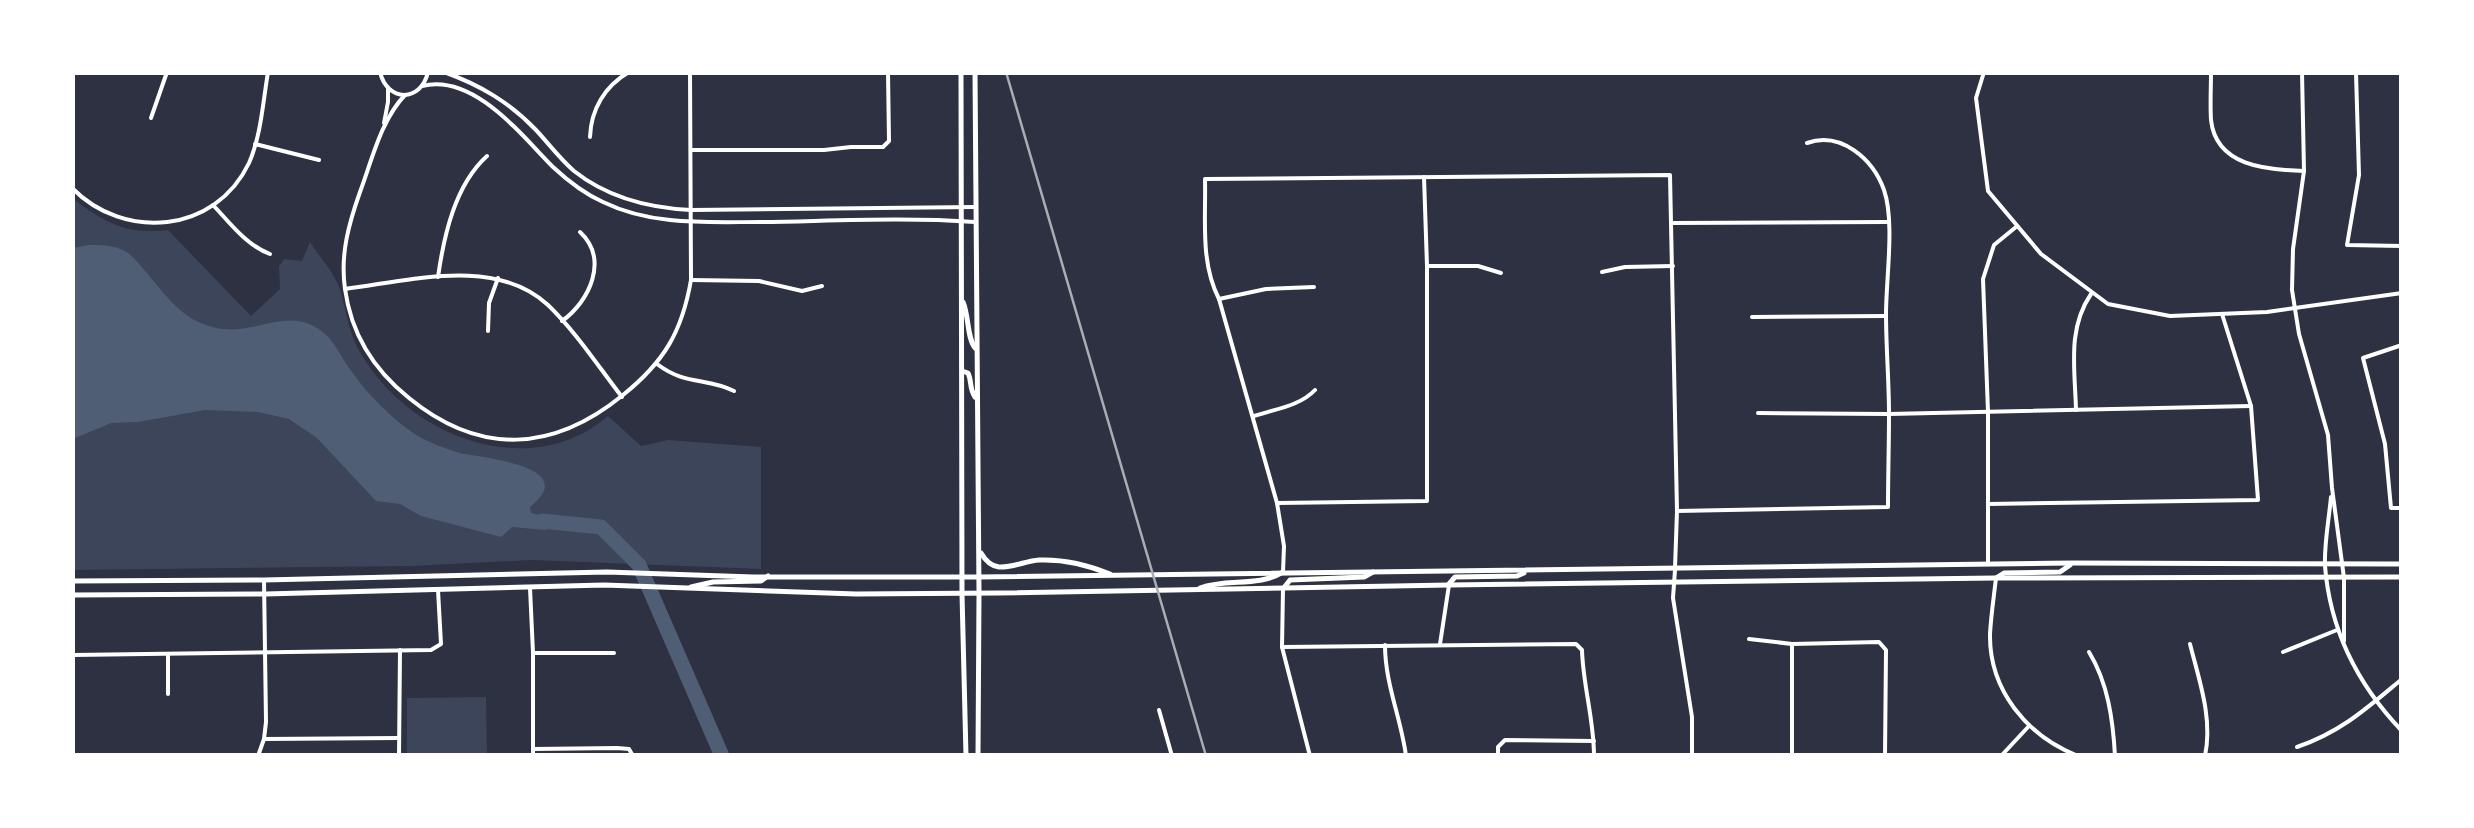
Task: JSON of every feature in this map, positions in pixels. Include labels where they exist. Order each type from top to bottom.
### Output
[{"type":"main road","points":[[961,72],[962,593],[965,744],[972,756]]},
{"type":"main road","points":[[972,756],[979,593],[975,72]]},
{"type":"main road","points":[[962,299],[970,322],[970,342],[976,349]]},
{"type":"main road","points":[[962,371],[968,373],[970,389],[977,399]]},
{"type":"main road","points":[[979,550],[996,567],[1060,560],[1113,576]]},
{"type":"main road","points":[[1996,578],[2004,574],[2060,572],[2072,563]]},
{"type":"main road","points":[[72,581],[607,572],[979,577],[2072,563],[2402,564]]},
{"type":"main road","points":[[1449,584],[1455,577],[1517,576],[1531,570]]},
{"type":"main road","points":[[1283,588],[1290,580],[1364,577],[1376,571]]},
{"type":"main road","points":[[1194,590],[1222,582],[1269,580],[1283,572]]},
{"type":"main road","points":[[688,588],[713,582],[761,582],[768,576]]},
{"type":"main road","points":[[72,595],[604,585],[856,594],[1449,584],[2402,577]]},
{"type":"street","points":[[151,118],[166,72]]},
{"type":"street","points":[[72,188],[99,210],[134,222],[170,222],[213,205],[242,175],[256,144],[268,72]]},
{"type":"street","points":[[372,72],[381,75],[388,89],[382,132]]},
{"type":"street","points":[[422,86],[428,72]]},
{"type":"street","points":[[444,72],[480,87],[510,106],[566,163],[596,186],[649,206],[691,210],[975,206]]},
{"type":"street","points":[[590,137],[593,116],[603,94],[630,72]]},
{"type":"street","points":[[404,95],[382,132],[348,226],[344,289],[354,324],[379,369],[425,411],[462,431],[504,440],[546,436],[576,427],[604,411],[657,364],[672,340],[682,320],[690,280],[690,72]]},
{"type":"street","points":[[691,150],[883,147],[889,141],[888,72]]},
{"type":"street","points":[[1984,72],[1976,98],[1988,191],[2041,254],[2108,304],[2170,316],[2293,309],[2402,293]]},
{"type":"street","points":[[2211,72],[2211,122],[2216,140],[2226,152],[2260,167],[2304,171]]},
{"type":"street","points":[[2302,72],[2304,171],[2292,249],[2293,309],[2328,435],[2344,578],[2344,641]]},
{"type":"street","points":[[2402,73],[2356,73],[2359,175],[2347,245],[2402,246]]},
{"type":"street","points":[[388,89],[404,95],[435,84],[461,91],[492,107],[520,130],[563,176],[592,197],[638,216],[691,222],[975,222]]},
{"type":"street","points":[[1676,511],[1888,508],[1889,222],[1884,191],[1861,156],[1841,142],[1807,143]]},
{"type":"street","points":[[256,144],[319,160]]},
{"type":"street","points":[[438,277],[446,235],[461,192],[475,168],[488,156]]},
{"type":"street","points":[[1283,572],[1284,546],[1277,503],[1206,263],[1205,180],[1670,175],[1676,511],[1673,598],[1692,717],[1692,756]]},
{"type":"street","points":[[1277,503],[1427,501],[1424,176]]},
{"type":"street","points":[[213,205],[248,243],[270,254]]},
{"type":"street","points":[[1672,223],[1889,222]]},
{"type":"street","points":[[1988,564],[1984,280],[1994,245],[2018,226]]},
{"type":"street","points":[[562,321],[582,303],[594,271],[592,245],[580,232]]},
{"type":"street","points":[[1427,266],[1478,266],[1500,273]]},
{"type":"street","points":[[1602,272],[1625,267],[1673,266]]},
{"type":"street","points":[[344,289],[438,277],[498,278],[534,294],[562,321],[622,396]]},
{"type":"street","points":[[488,330],[489,303],[498,278]]},
{"type":"street","points":[[690,280],[759,281],[802,291],[822,286]]},
{"type":"street","points":[[1219,299],[1266,289],[1314,288]]},
{"type":"street","points":[[2076,410],[2074,339],[2080,310],[2092,292]]},
{"type":"street","points":[[1988,504],[2258,500],[2251,406],[2222,314]]},
{"type":"street","points":[[1752,317],[1886,316]]},
{"type":"street","points":[[2402,345],[2362,358],[2385,444],[2391,508],[2402,508]]},
{"type":"street","points":[[657,364],[681,378],[734,391]]},
{"type":"street","points":[[1254,416],[1300,402],[1315,390]]},
{"type":"street","points":[[1758,414],[2251,406]]},
{"type":"street","points":[[2332,488],[2325,564],[2337,630],[2356,672],[2402,730]]},
{"type":"street","points":[[1996,578],[1990,633],[1993,660],[2005,693],[2029,726],[2078,756]]},
{"type":"street","points":[[258,756],[266,722],[264,580]]},
{"type":"street","points":[[1440,644],[1449,584]]},
{"type":"street","points":[[530,588],[534,752],[617,748],[629,750],[633,756]]},
{"type":"street","points":[[1283,588],[1282,647],[1310,756]]},
{"type":"street","points":[[72,672],[72,655],[432,650],[441,644],[438,590]]},
{"type":"street","points":[[2283,652],[2337,630]]},
{"type":"street","points":[[1748,638],[1792,644],[1879,642],[1886,650],[1885,756]]},
{"type":"street","points":[[1282,647],[1576,644],[1582,650],[1594,726],[1594,756]]},
{"type":"street","points":[[1792,644],[1792,756]]},
{"type":"street","points":[[2190,644],[2207,715],[2204,756]]},
{"type":"street","points":[[1385,645],[1388,682],[1406,756]]},
{"type":"street","points":[[399,756],[400,649]]},
{"type":"street","points":[[2090,652],[2112,718],[2115,756]]},
{"type":"street","points":[[534,653],[614,653]]},
{"type":"street","points":[[168,654],[168,694]]},
{"type":"street","points":[[2297,746],[2347,724],[2402,679]]},
{"type":"street","points":[[1159,710],[1172,756]]},
{"type":"street","points":[[2001,756],[2029,726]]},
{"type":"street","points":[[264,739],[399,738]]},
{"type":"street","points":[[1498,756],[1498,746],[1506,740],[1594,741]]},
{"type":"shaded area","points":[[72,198],[128,229],[168,230],[251,316],[280,289],[279,266],[284,259],[302,261],[310,242],[330,269],[356,344],[381,382],[407,407],[438,427],[472,441],[507,448],[543,447],[577,436],[608,416],[641,446],[668,440],[761,447],[761,569],[532,560],[411,566],[73,570]]},
{"type":"shaded area","points":[[112,246],[128,253],[177,307],[205,325],[230,329],[295,321],[320,330],[374,399],[418,436],[460,453],[506,461],[537,473],[544,482],[543,493],[530,507],[531,513],[558,523],[546,530],[512,527],[501,537],[421,516],[400,504],[376,501],[317,438],[289,419],[258,412],[205,410],[111,423],[73,439],[73,248]]},
{"type":"shaded area","points":[[486,697],[487,755],[407,755],[407,698]]},
{"type":"waterway","points":[[542,521],[601,527],[639,565],[722,756]]},
{"type":"railway","points":[[1006,72],[1206,756]]}]
